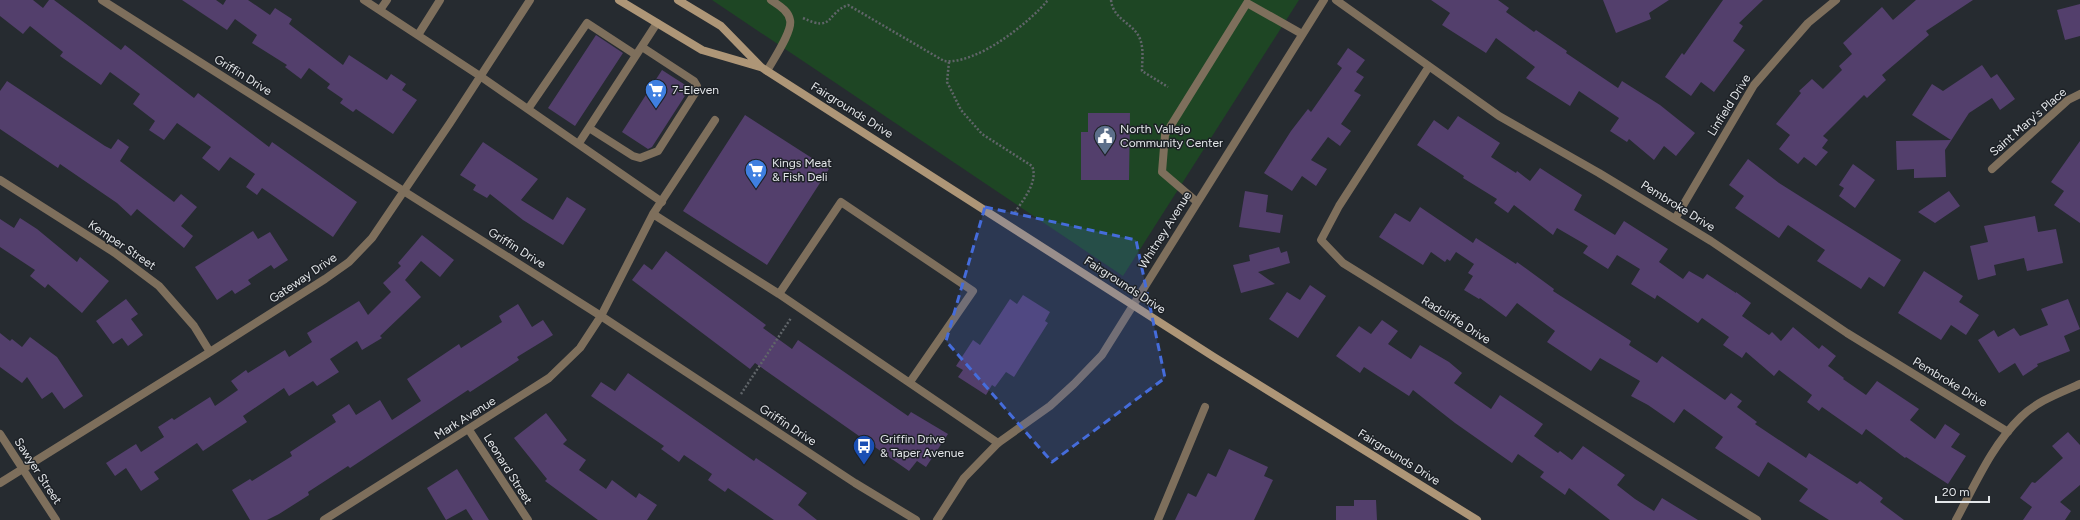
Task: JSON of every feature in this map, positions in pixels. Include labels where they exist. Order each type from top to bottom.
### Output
[{"type":"main road","name":"Fairgrounds Drive","points":[[619,0],[702,50],[764,69]]},
{"type":"main road","name":"Fairgrounds Drive","points":[[678,0],[721,26],[764,69],[1132,304],[1477,520]]},
{"type":"street","name":"Griffin Drive","points":[[102,0],[601,316],[734,404],[916,520]]},
{"type":"street","points":[[364,0],[480,76],[662,202]]},
{"type":"street","points":[[380,10],[387,0]]},
{"type":"street","points":[[418,35],[440,0]]},
{"type":"street","name":"Gateway Drive","points":[[0,483],[210,352],[325,279],[349,262],[372,238],[530,0]]},
{"type":"street","points":[[764,69],[790,30],[790,20],[783,8],[771,0]]},
{"type":"street","name":"Whitney Avenue","points":[[937,520],[964,478],[998,443],[1050,406],[1102,355],[1132,304],[1324,0]]},
{"type":"street","name":"Pembroke Drive","points":[[1336,0],[1428,68],[1499,116],[1600,173],[1711,240],[1847,333],[2008,432]]},
{"type":"street","name":"Linfield Drive","points":[[1675,219],[1754,85],[1808,23],[1836,0]]},
{"type":"street","points":[[1197,202],[1162,172],[1165,135],[1247,3],[1302,34]]},
{"type":"street","points":[[528,109],[586,23],[636,56]]},
{"type":"street","points":[[579,144],[657,23]]},
{"type":"street","points":[[589,128],[633,156],[640,158],[653,154],[662,144],[696,93],[697,86],[694,81],[642,47]]},
{"type":"street","name":"Radcliffe Drive","points":[[1428,68],[1339,206],[1321,240],[1343,263],[1757,520]]},
{"type":"street","name":"Saint Mary's Place","points":[[1992,169],[2068,100],[2080,94]]},
{"type":"street","name":"Mark Avenue","points":[[324,520],[469,430],[549,378],[563,366],[580,348],[601,316],[654,214],[715,120]]},
{"type":"street","name":"Kemper Street","points":[[0,180],[115,253],[159,286],[194,326],[210,352]]},
{"type":"street","points":[[779,294],[841,202],[868,220],[972,291],[910,382]]},
{"type":"street","points":[[654,214],[779,294],[998,443]]},
{"type":"street","points":[[1956,520],[2000,440],[2022,416],[2048,398],[2080,384]]},
{"type":"street","points":[[1158,520],[1205,407]]},
{"type":"street","name":"Leonard Street","points":[[469,430],[528,520]]},
{"type":"street","name":"Sawyer Street","points":[[0,434],[56,520]]},
{"type":"path","points":[[783,8],[816,24],[830,20],[844,6],[848,5],[944,61],[955,62],[994,45],[1014,33],[1048,0]]},
{"type":"path","points":[[1111,0],[1117,16],[1136,32],[1140,40],[1142,71],[1168,87]]},
{"type":"path","points":[[949,62],[947,82],[961,110],[982,134],[1032,166],[1035,172],[1034,181],[1012,217]]},
{"type":"path","points":[[734,404],[798,307]]},
{"type":"highlighted area","points":[[985,207],[1136,240],[1165,378],[1052,462],[946,341]]},
{"type":"green space","points":[[712,0],[1299,0],[1123,276]]},
{"type":"building","points":[[0,0],[33,0],[43,8],[49,0],[54,0],[121,50],[125,45],[194,98],[198,93],[269,147],[272,142],[357,202],[333,237],[262,188],[257,195],[246,187],[255,174],[230,157],[219,171],[202,158],[211,147],[177,123],[164,140],[149,130],[155,121],[133,104],[140,94],[110,72],[101,85],[60,56],[63,52],[30,26],[23,34],[0,16]]},
{"type":"building","points":[[182,0],[216,0],[223,5],[226,0],[248,0],[270,15],[275,8],[292,19],[289,24],[343,65],[349,55],[387,80],[391,74],[406,84],[402,90],[417,100],[393,134],[356,109],[353,112],[340,103],[343,99],[327,88],[330,84],[309,68],[301,79],[285,67],[287,65],[252,43],[257,35],[235,19],[227,30]]},
{"type":"building","points":[[1431,0],[1498,0],[1509,8],[1506,12],[1534,32],[1536,30],[1567,51],[1566,53],[1618,88],[1622,81],[1660,105],[1695,133],[1676,156],[1664,146],[1654,160],[1629,139],[1627,142],[1610,131],[1619,118],[1579,91],[1570,106],[1526,78],[1535,67],[1496,38],[1486,53],[1442,25],[1450,13]]},
{"type":"building","points":[[1603,0],[1669,0],[1649,13],[1651,19],[1616,33]]},
{"type":"building","points":[[1723,0],[1763,0],[1739,23],[1743,26],[1733,41],[1745,50],[1714,92],[1701,82],[1691,96],[1665,77],[1682,53],[1684,55]]},
{"type":"building","points":[[1916,0],[1973,0],[1926,31],[1929,35],[1882,75],[1886,80],[1867,98],[1864,95],[1823,136],[1828,140],[1822,148],[1828,152],[1816,166],[1804,157],[1798,164],[1779,149],[1790,135],[1776,124],[1801,93],[1799,91],[1812,79],[1823,89],[1842,70],[1839,66],[1852,54],[1843,43],[1882,7],[1893,20]]},
{"type":"building","points":[[2080,4],[2080,36],[2065,40],[2057,10]]},
{"type":"building","points":[[596,35],[623,53],[575,126],[548,108]]},
{"type":"building","points":[[1348,48],[1365,60],[1356,72],[1364,77],[1354,91],[1361,95],[1341,124],[1351,131],[1340,146],[1328,137],[1311,160],[1327,169],[1316,186],[1302,176],[1292,191],[1264,173],[1291,131],[1308,109],[1311,112],[1342,68],[1337,64]]},
{"type":"building","points":[[1982,65],[1991,78],[1997,74],[2015,99],[2000,110],[1992,98],[1969,113],[1945,150],[1946,177],[1914,178],[1914,169],[1897,170],[1896,141],[1951,140],[1912,115],[1932,84],[1943,91]]},
{"type":"building","name":"7-Eleven","points":[[662,70],[690,88],[652,147],[648,149],[622,132]]},
{"type":"building","points":[[7,81],[105,146],[111,149],[118,139],[129,147],[120,161],[174,202],[181,194],[197,207],[181,226],[193,236],[184,248],[137,209],[131,216],[117,203],[60,164],[58,168],[0,129],[0,91]]},
{"type":"building","name":"North Vallejo Community Center","points":[[1088,113],[1130,113],[1129,180],[1081,180],[1081,132],[1088,132]]},
{"type":"building","name":"Kings Meat & Fish Deli","points":[[745,115],[829,169],[767,265],[683,211]]},
{"type":"building","points":[[1458,116],[1500,143],[1491,157],[1516,173],[1517,171],[1530,181],[1540,168],[1582,195],[1574,210],[1615,235],[1624,221],[1668,249],[1659,262],[1683,279],[1689,271],[1703,279],[1707,274],[1736,292],[1751,303],[1742,316],[1769,335],[1772,332],[1781,341],[1793,327],[1819,349],[1822,345],[1836,356],[1828,366],[1844,378],[1843,379],[1866,395],[1877,381],[1919,409],[1910,420],[1935,439],[1945,424],[1960,434],[1951,447],[1966,456],[1948,484],[1906,457],[1905,458],[1866,429],[1862,435],[1822,407],[1819,411],[1807,402],[1812,395],[1779,370],[1774,376],[1746,352],[1742,358],[1723,345],[1729,337],[1702,318],[1698,323],[1657,295],[1655,299],[1631,284],[1640,269],[1617,255],[1608,269],[1583,253],[1588,246],[1557,228],[1553,235],[1514,205],[1508,213],[1494,203],[1497,199],[1463,178],[1464,176],[1417,145],[1434,120],[1448,130]]},
{"type":"building","points":[[2080,141],[2080,223],[2054,205],[2064,191],[2051,182]]},
{"type":"building","points":[[483,142],[538,179],[521,200],[553,220],[567,197],[586,209],[563,245],[523,220],[490,194],[487,198],[473,190],[476,185],[460,175]]},
{"type":"building","points":[[1748,159],[1779,183],[1901,260],[1884,287],[1869,277],[1861,289],[1817,261],[1825,250],[1788,225],[1779,238],[1735,208],[1744,196],[1729,185]]},
{"type":"building","points":[[1853,164],[1875,180],[1855,208],[1839,196],[1844,188],[1839,185]]},
{"type":"building","points":[[1245,191],[1268,195],[1266,212],[1283,215],[1280,233],[1239,227]]},
{"type":"building","points":[[1949,191],[1960,206],[1935,223],[1918,212]]},
{"type":"building","points":[[1420,207],[1473,243],[1476,238],[1516,264],[1517,262],[1554,289],[1553,291],[1631,341],[1629,345],[1657,363],[1662,356],[1725,400],[1731,393],[1742,401],[1737,407],[1757,422],[1755,424],[1806,458],[1809,453],[1857,484],[1860,481],[1883,498],[1880,502],[1904,520],[1829,520],[1799,501],[1808,489],[1768,462],[1759,477],[1715,448],[1723,437],[1684,409],[1674,423],[1648,405],[1631,396],[1640,381],[1600,358],[1591,371],[1547,342],[1555,331],[1517,303],[1506,317],[1480,298],[1479,299],[1464,290],[1473,276],[1468,273],[1474,264],[1456,252],[1450,261],[1447,259],[1445,262],[1431,252],[1423,265],[1379,237],[1395,213],[1410,222]]},
{"type":"building","points":[[2035,216],[2038,232],[2056,229],[2063,263],[2027,271],[2024,258],[1994,265],[1996,275],[1978,280],[1970,246],[1988,242],[1984,226]]},
{"type":"building","points":[[20,218],[37,229],[77,262],[80,257],[109,281],[82,313],[48,284],[45,288],[30,276],[35,270],[0,247],[0,219],[14,228]]},
{"type":"building","points":[[253,231],[258,239],[270,232],[288,260],[274,269],[271,265],[248,280],[251,284],[235,294],[232,290],[217,300],[195,267]]},
{"type":"building","points":[[422,235],[454,260],[440,277],[421,261],[405,280],[421,297],[380,336],[382,338],[362,350],[357,341],[330,359],[339,372],[317,386],[313,381],[289,396],[284,388],[243,416],[247,422],[203,451],[197,443],[154,472],[159,479],[141,491],[126,468],[115,476],[106,463],[136,444],[141,452],[164,437],[158,427],[172,418],[174,420],[210,397],[215,406],[238,390],[231,381],[246,370],[248,373],[285,350],[289,357],[312,342],[307,333],[359,301],[368,315],[391,292],[383,283],[401,266],[398,263]]},
{"type":"building","points":[[1279,247],[1281,253],[1287,251],[1290,263],[1258,272],[1275,284],[1241,293],[1233,265],[1250,261],[1249,255]]},
{"type":"building","points":[[666,251],[766,325],[763,328],[792,349],[798,340],[908,416],[911,412],[948,434],[926,467],[917,461],[909,471],[755,363],[750,369],[632,280],[644,264],[652,270]]},
{"type":"building","points":[[1924,271],[1963,296],[1959,302],[1979,315],[1966,335],[1951,325],[1941,340],[1898,313]]},
{"type":"building","points":[[1310,285],[1326,296],[1298,338],[1269,319],[1287,292],[1300,300]]},
{"type":"building","points":[[1023,295],[1050,312],[1045,321],[1048,323],[1014,377],[1006,372],[995,387],[992,385],[986,395],[958,377],[963,370],[956,366],[973,340],[980,345],[1010,299],[1017,304]]},
{"type":"building","points":[[126,299],[138,314],[131,319],[143,335],[128,346],[122,338],[113,344],[96,321]]},
{"type":"building","points":[[2068,299],[2080,329],[2064,336],[2070,351],[2037,364],[2038,366],[2023,376],[2015,363],[1999,373],[1978,340],[1994,330],[1998,337],[2014,328],[2020,336],[2048,325],[2041,309]]},
{"type":"building","points":[[518,304],[532,327],[543,320],[553,335],[517,357],[519,360],[470,392],[468,390],[350,468],[348,466],[308,492],[309,495],[279,514],[267,520],[250,520],[232,490],[250,479],[252,481],[292,456],[290,452],[336,422],[332,415],[349,404],[356,415],[380,400],[392,420],[421,401],[407,379],[459,344],[461,348],[502,322],[499,316]]},
{"type":"building","points":[[1382,320],[1398,331],[1388,344],[1411,359],[1420,345],[1449,362],[1462,373],[1454,383],[1491,409],[1500,395],[1543,424],[1534,436],[1558,453],[1560,451],[1572,460],[1583,446],[1625,475],[1617,485],[1635,499],[1654,511],[1662,498],[1698,520],[1610,520],[1569,488],[1565,495],[1540,477],[1544,472],[1518,454],[1512,463],[1455,423],[1413,390],[1409,396],[1364,367],[1360,373],[1336,356],[1359,326],[1371,334]]},
{"type":"building","points":[[0,333],[10,341],[12,339],[22,347],[30,337],[57,357],[83,396],[64,409],[52,392],[42,399],[27,377],[22,383],[0,367]]},
{"type":"building","points":[[628,373],[754,461],[756,458],[807,493],[798,505],[817,520],[774,520],[728,488],[725,492],[708,480],[712,474],[684,455],[679,462],[661,449],[664,446],[591,396],[601,382],[615,391]]},
{"type":"building","points":[[546,413],[567,440],[563,444],[586,460],[579,470],[606,489],[612,480],[636,498],[639,493],[657,505],[647,520],[598,520],[545,481],[547,479],[514,438]]},
{"type":"building","points":[[2068,432],[2080,445],[2080,485],[2060,502],[2071,511],[2065,520],[2023,520],[2032,507],[2020,498],[2032,482],[2035,483],[2063,458],[2052,446]]},
{"type":"building","points":[[1229,449],[1268,467],[1264,476],[1273,480],[1254,520],[1175,520],[1188,493],[1196,497],[1208,473],[1216,477]]},
{"type":"building","points":[[457,469],[489,520],[473,520],[466,509],[446,520],[427,488]]},
{"type":"building","points":[[1354,500],[1376,500],[1377,520],[1336,520],[1336,506],[1354,506]]},
{"type":"place","name":"7-Eleven","points":[[656,110]]},
{"type":"place","name":"North Vallejo Community Center","points":[[1105,156]]},
{"type":"place","name":"Kings Meat & Fish Deli","points":[[756,190]]},
{"type":"place","name":"Griffin Drive & Taper Avenue","points":[[864,466]]}]
